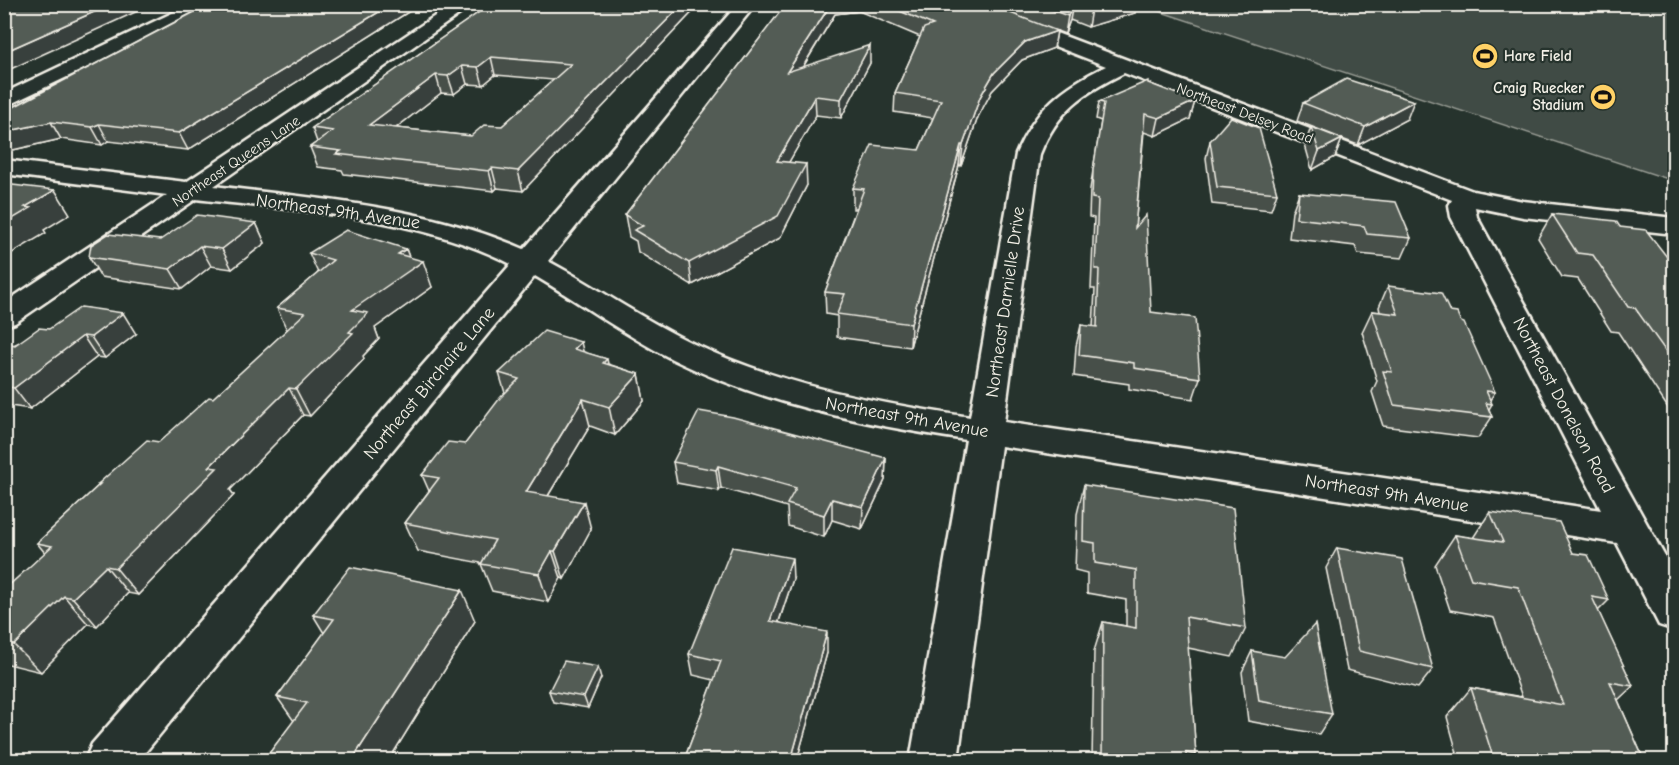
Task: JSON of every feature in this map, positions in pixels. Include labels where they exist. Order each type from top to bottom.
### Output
[{"type":"street","points":[[4,101],[206,4]]},
{"type":"street","name":"Northeast Queens Lane","points":[[4,317],[466,4]]},
{"type":"street","name":"Northeast Birchaire Lane","points":[[109,760],[748,4]]},
{"type":"street","name":"Northeast Delsey Road","points":[[963,4],[1466,197],[1523,209],[1674,226]]},
{"type":"street","name":"Northeast Darnielle Drive","points":[[934,760],[1028,154],[1045,118],[1074,90],[1122,66]]},
{"type":"street","name":"Northeast 9th Avenue","points":[[4,166],[393,216],[446,228],[530,262],[657,339],[740,376],[819,401],[885,416],[1631,530]]},
{"type":"street","name":"Northeast Donelson Road","points":[[1466,197],[1462,205],[1464,218],[1674,612]]},
{"type":"shaded area","name":"Hare Field","points":[[1140,5],[1674,5],[1674,181]]},
{"type":"building","points":[[4,4],[112,4],[4,52]]},
{"type":"building","points":[[189,4],[392,4],[179,133],[99,124],[92,127],[51,122],[4,132],[4,112],[193,13]]},
{"type":"building","points":[[491,4],[683,4],[518,171],[492,168],[489,171],[336,154],[341,151],[310,147],[333,131],[312,128]],"holes":[[[491,57],[571,64],[502,126],[484,125],[471,136],[369,125],[436,75],[448,76],[462,66],[478,67]]]},
{"type":"building","points":[[786,4],[831,4],[787,72],[870,45],[841,99],[815,96],[777,161],[806,164],[778,216],[689,263],[634,230],[643,226],[625,215]]},
{"type":"building","points":[[883,4],[987,4],[1057,31],[1025,42],[994,73],[980,97],[963,145],[961,145],[911,324],[837,314],[845,294],[825,292],[864,189],[853,188],[872,145],[919,150],[941,100],[895,93],[924,28],[933,25]]},
{"type":"building","points":[[1035,4],[1072,4],[1068,16]]},
{"type":"building","points":[[1077,4],[1109,4],[1091,9]]},
{"type":"building","points":[[1346,79],[1414,101],[1365,127],[1303,103]]},
{"type":"building","points":[[1148,81],[1148,83],[1195,101],[1159,118],[1145,114],[1135,228],[1146,215],[1151,312],[1195,318],[1200,378],[1134,368],[1134,363],[1079,355],[1081,325],[1097,327],[1099,269],[1095,269],[1098,199],[1092,198],[1093,170],[1104,103],[1099,102]]},
{"type":"building","points":[[1231,117],[1259,128],[1277,193],[1217,187],[1210,141]]},
{"type":"building","points":[[1311,127],[1342,139],[1319,151]]},
{"type":"building","points":[[4,184],[55,190],[25,207],[31,208],[4,224]]},
{"type":"building","points":[[1299,193],[1396,202],[1411,238],[1367,234],[1364,226],[1296,218]]},
{"type":"building","points":[[1552,214],[1616,221],[1620,227],[1646,230],[1674,266],[1674,363],[1635,308],[1628,307],[1593,255],[1577,253]]},
{"type":"building","points":[[197,215],[256,223],[222,249],[200,246],[170,269],[89,257],[91,245],[108,234],[160,240]]},
{"type":"building","points":[[346,230],[406,249],[398,254],[423,261],[352,310],[368,313],[349,332],[353,333],[296,389],[289,388],[209,467],[217,468],[116,568],[106,566],[73,598],[64,596],[14,645],[4,643],[4,590],[52,546],[37,543],[147,440],[159,442],[209,397],[213,398],[305,313],[277,308],[333,260],[309,253]]},
{"type":"building","points":[[1388,286],[1441,293],[1450,312],[1457,313],[1461,322],[1464,323],[1495,392],[1486,391],[1492,404],[1486,403],[1492,417],[1394,405],[1383,371],[1392,372],[1372,311],[1398,314]]},
{"type":"building","points":[[81,307],[123,313],[91,337],[83,336],[14,388],[4,386],[4,349],[11,344],[15,345],[39,328],[49,329]]},
{"type":"building","points":[[544,331],[581,342],[574,349],[607,359],[603,363],[639,374],[609,407],[583,399],[526,492],[584,502],[539,574],[481,564],[495,540],[405,523],[439,478],[422,475],[448,442],[465,444],[500,398],[519,379],[499,373]]},
{"type":"building","points":[[699,411],[733,417],[886,458],[863,507],[832,499],[824,515],[787,504],[796,488],[718,466],[716,470],[673,462]]},
{"type":"building","points":[[1084,485],[1233,508],[1246,628],[1186,617],[1196,755],[1186,753],[1186,760],[1102,760],[1103,622],[1136,628],[1136,570],[1095,563],[1095,543],[1083,541]]},
{"type":"building","points":[[1490,512],[1559,522],[1573,553],[1588,555],[1609,600],[1592,597],[1633,686],[1610,682],[1644,760],[1494,760],[1471,688],[1563,705],[1518,587],[1471,579],[1455,535],[1503,542]]},
{"type":"building","points":[[732,547],[792,558],[770,621],[827,632],[791,760],[684,760],[721,661],[689,654]]},
{"type":"building","points":[[1337,548],[1402,559],[1433,669],[1359,651]]},
{"type":"building","points":[[350,567],[462,590],[352,760],[264,760],[307,703],[277,697],[334,619],[313,615]]},
{"type":"building","points":[[1315,624],[1332,714],[1259,701],[1252,651],[1285,657]]},
{"type":"building","points":[[564,661],[598,667],[584,697],[549,691]]},
{"type":"place","name":"Hare Field","points":[[1485,56]]},
{"type":"place","name":"Craig Ruecker Stadium","points":[[1603,97]]}]
